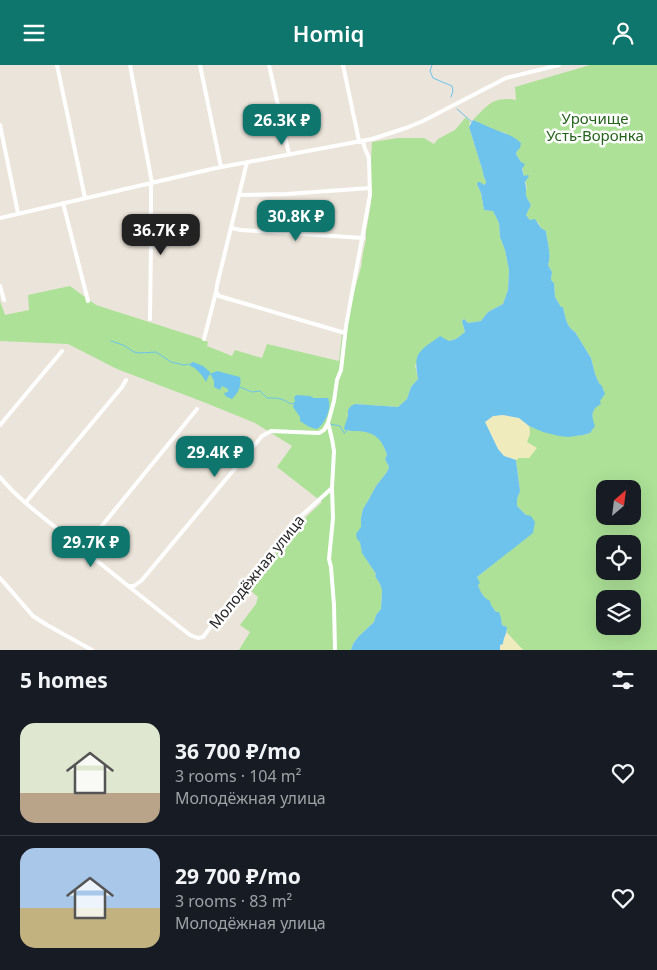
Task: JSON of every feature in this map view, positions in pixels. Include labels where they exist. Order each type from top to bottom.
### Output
[{"type":"street","points":[[58,65],[85,198]]},
{"type":"street","points":[[130,65],[151,183],[150,319]]},
{"type":"street","points":[[200,65],[221,167]]},
{"type":"street","points":[[269,65],[290,154]]},
{"type":"street","points":[[128,586],[134,586],[142,580],[262,436],[271,431],[319,433],[324,430],[328,423],[334,401],[336,380],[341,370],[345,333],[370,195],[369,158],[361,141],[343,65]]},
{"type":"street","points":[[0,217],[221,167],[361,141],[423,121],[506,78],[559,65]]},
{"type":"street","points":[[0,125],[18,213]]},
{"type":"street","points":[[204,339],[247,162]]},
{"type":"street","points":[[239,195],[287,194],[370,188]]},
{"type":"street","points":[[63,203],[88,301]]},
{"type":"street","points":[[230,228],[363,238]]},
{"type":"street","points":[[0,286],[4,300]]},
{"type":"street","points":[[216,292],[219,296],[345,333]]},
{"type":"street","points":[[0,425],[62,351]]},
{"type":"street","points":[[26,502],[126,380]]},
{"type":"street","points":[[83,549],[197,409]]},
{"type":"street","points":[[328,423],[334,451],[333,518],[329,559],[334,605],[335,650]]},
{"type":"street","name":"Молодёжная улица","points":[[0,477],[26,502],[128,586],[190,635],[198,638],[203,637],[301,516],[332,488]]},
{"type":"street","points":[[0,578],[32,616],[92,650]]},
{"type":"green space","name":"Урочище Усть-Воронка","points":[[590,65],[657,65],[657,650],[523,650],[507,633],[507,627],[502,625],[501,618],[479,590],[477,577],[533,532],[526,515],[517,506],[520,491],[516,460],[527,442],[530,433],[529,426],[552,434],[566,436],[590,433],[593,411],[600,401],[604,390],[595,374],[591,358],[568,324],[563,307],[561,307],[555,297],[554,283],[551,280],[552,272],[548,265],[549,252],[546,231],[541,228],[538,222],[530,220],[526,215],[531,205],[526,197],[525,192],[527,188],[521,162],[516,154],[517,151],[506,133],[473,120],[487,106],[496,101],[502,99],[516,100],[515,87]]},
{"type":"green space","points":[[466,117],[470,122],[469,127],[486,182],[484,185],[477,184],[481,193],[484,210],[493,211],[499,223],[500,237],[509,270],[508,290],[503,304],[488,312],[481,321],[468,323],[464,319],[462,321],[465,332],[415,365],[418,379],[411,387],[407,399],[398,407],[355,404],[348,410],[347,431],[368,432],[377,437],[387,455],[385,459],[389,467],[363,509],[361,518],[361,548],[376,574],[375,576],[382,590],[381,609],[376,615],[374,622],[358,637],[351,650],[239,650],[250,632],[240,625],[256,604],[258,597],[248,588],[306,517],[322,502],[277,467],[292,446],[255,423],[117,369],[68,344],[0,341],[0,301],[5,315],[29,310],[28,295],[70,286],[96,305],[199,338],[208,342],[207,346],[232,356],[235,350],[262,358],[267,344],[339,361],[342,334],[346,335],[351,299],[361,267],[366,239],[371,203],[372,142],[398,138],[424,138],[434,144],[438,139],[455,130]]},
{"type":"sand","points":[[503,415],[519,418],[529,426],[530,433],[527,442],[537,448],[529,458],[519,458],[516,460],[504,456],[498,449],[485,422],[493,416]]},
{"type":"sand","points":[[507,633],[523,650],[500,650],[503,638]]},
{"type":"water","points":[[473,120],[509,135],[521,143],[516,154],[521,162],[525,164],[522,169],[524,176],[529,176],[525,182],[526,196],[531,205],[526,215],[530,220],[535,219],[541,228],[546,231],[549,252],[548,265],[552,272],[551,280],[554,283],[555,297],[561,307],[563,307],[568,324],[591,358],[595,374],[605,394],[600,401],[601,404],[595,408],[593,413],[595,426],[590,433],[583,435],[568,437],[543,432],[529,426],[519,418],[503,415],[493,416],[485,422],[498,449],[504,456],[516,460],[520,491],[517,506],[526,515],[531,516],[535,522],[533,533],[477,577],[481,592],[490,601],[496,612],[499,612],[502,625],[507,627],[500,650],[351,650],[358,637],[374,622],[376,615],[381,609],[382,590],[380,584],[375,576],[376,574],[362,553],[356,534],[361,527],[363,509],[389,467],[385,459],[387,455],[385,449],[377,437],[369,433],[345,430],[348,410],[355,404],[398,407],[407,399],[411,387],[418,379],[416,363],[422,349],[440,336],[449,341],[456,339],[465,332],[462,321],[464,319],[468,323],[481,321],[488,312],[503,304],[508,290],[509,270],[500,237],[499,223],[493,211],[484,210],[481,193],[477,184],[478,182],[484,185],[486,183],[469,127]]},
{"type":"water","points":[[193,362],[203,366],[210,374],[217,371],[240,377],[239,389],[232,399],[224,393],[228,392],[228,389],[222,386],[220,390],[214,387],[211,375],[209,375],[206,382],[195,368],[190,366]]},
{"type":"water","points":[[297,395],[328,398],[327,415],[317,429],[300,421],[300,417],[293,407],[294,397]]},
{"type":"waterway","points":[[432,65],[430,71],[433,78],[452,86],[451,97]]},
{"type":"waterway","points":[[457,109],[472,122]]},
{"type":"waterway","points":[[111,341],[123,345],[134,352],[156,352],[171,362],[184,365],[190,364]]},
{"type":"waterway","points":[[240,387],[252,392],[260,391],[267,398],[280,399],[291,404],[294,403]]},
{"type":"waterway","points":[[330,424],[340,426],[344,433],[347,431]]}]
